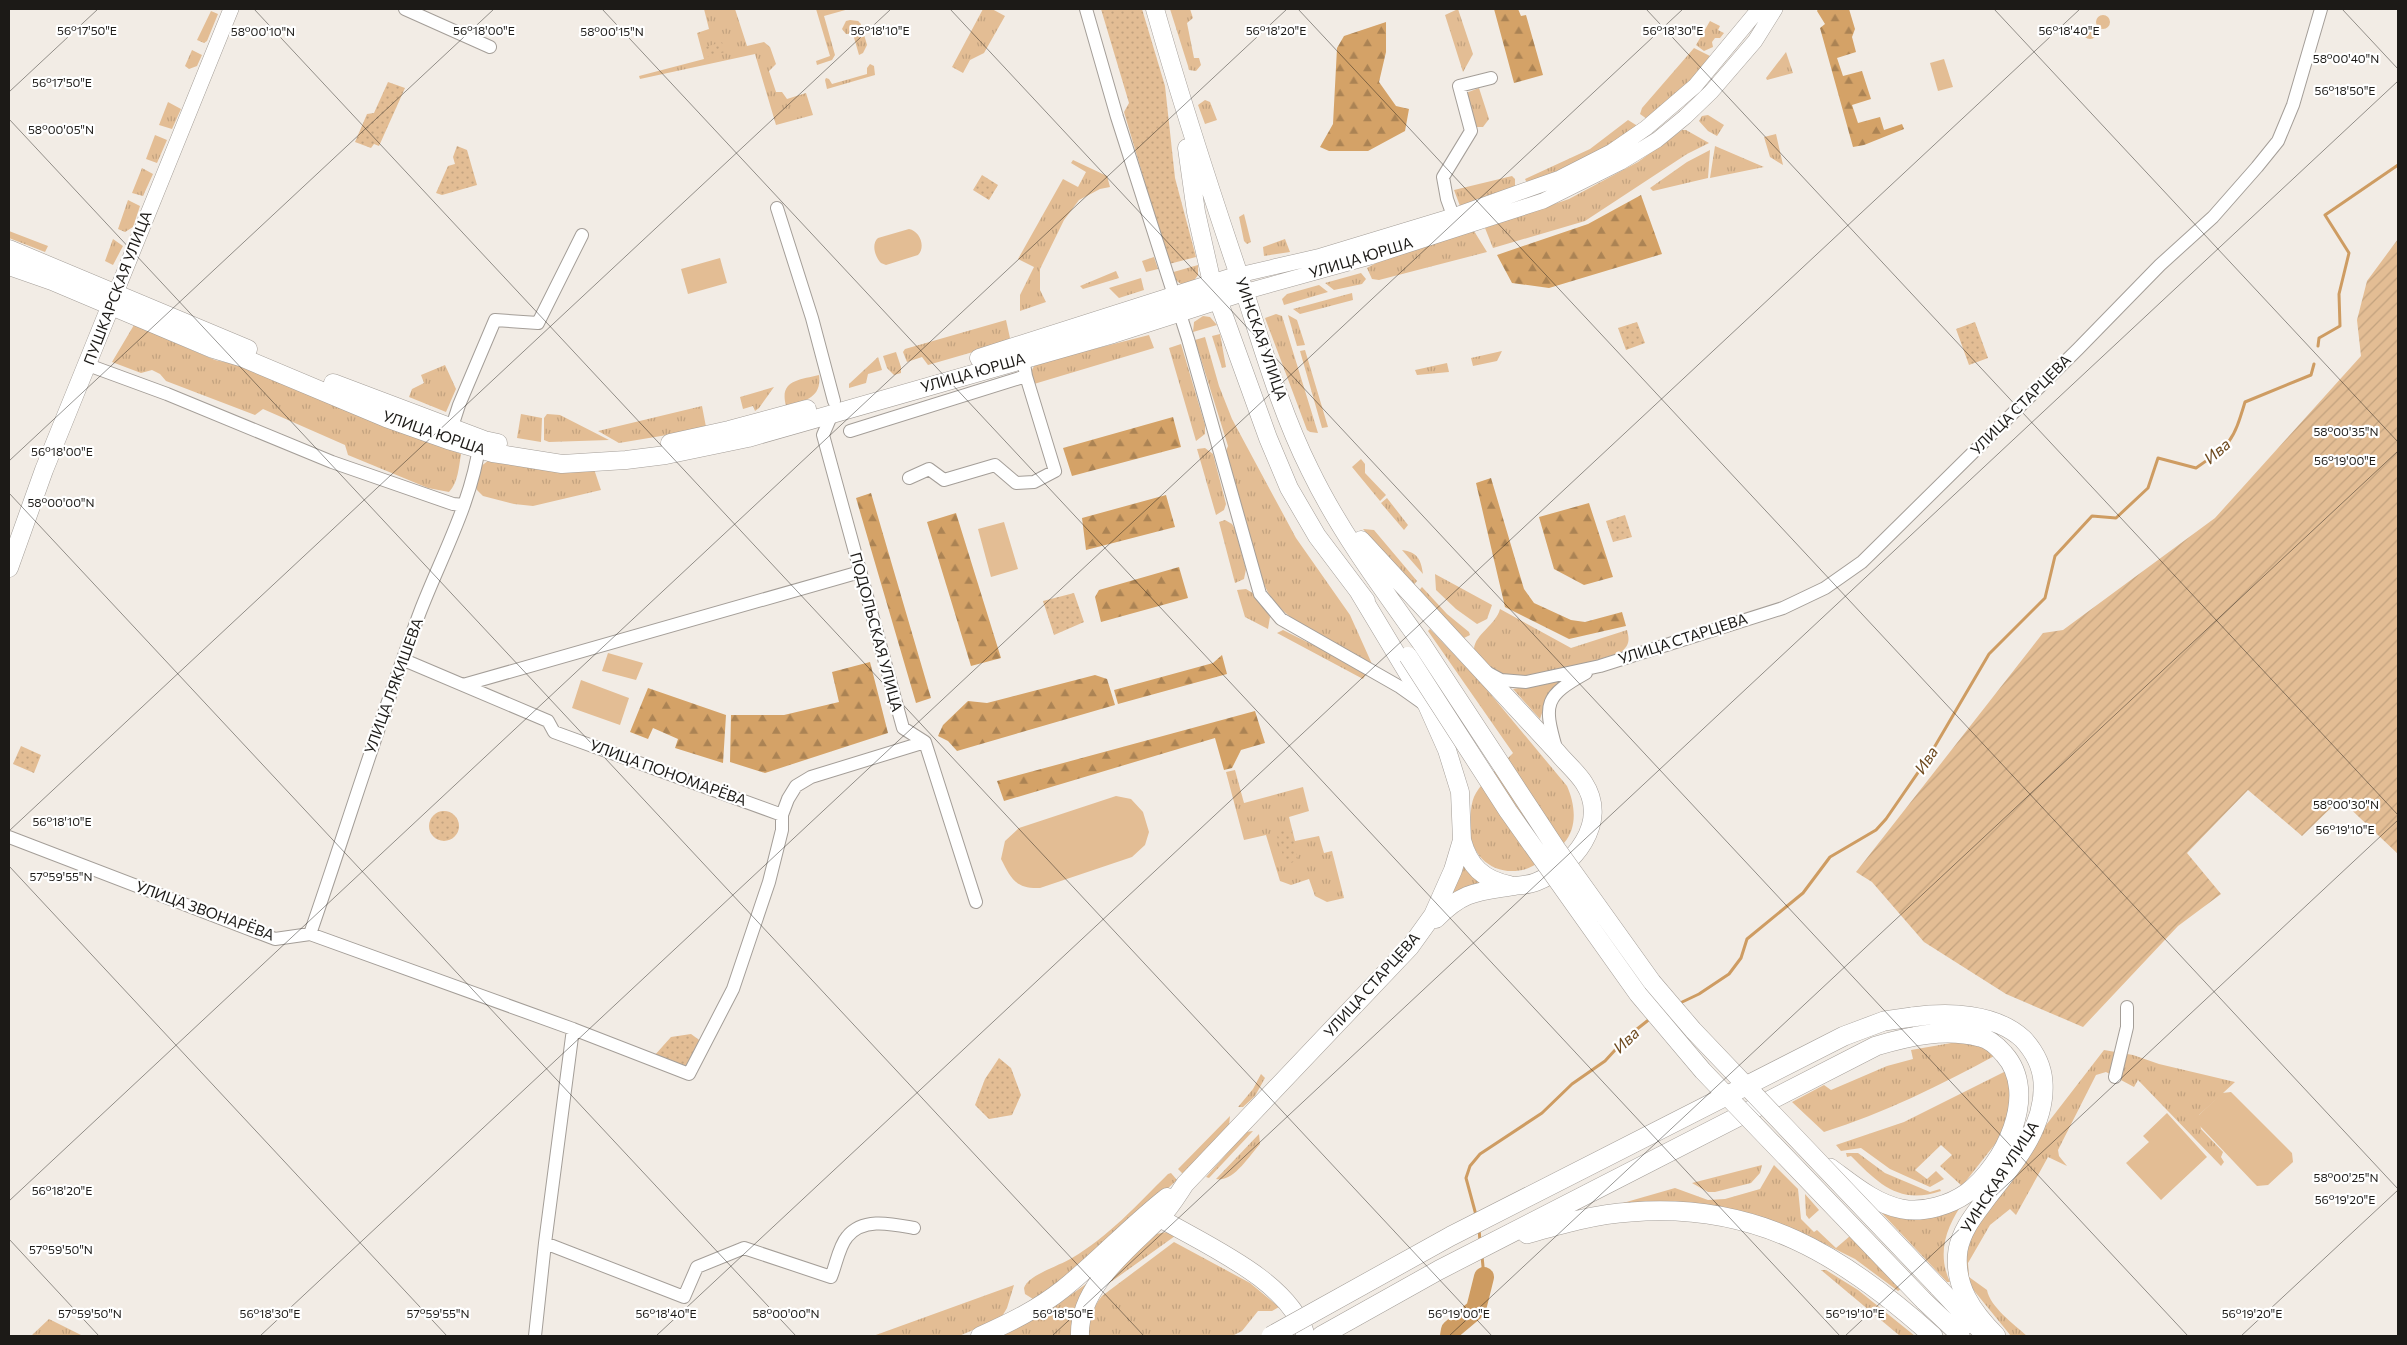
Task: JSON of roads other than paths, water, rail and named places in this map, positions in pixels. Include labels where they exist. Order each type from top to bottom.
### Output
[{"type":"main road","name":"УИНСКАЯ УЛИЦА","points":[[1154,9],[1181,102],[1244,292],[1291,425],[1309,469],[1328,504],[1556,848],[1652,982],[1693,1030],[1968,1319],[1988,1336]]},
{"type":"main road","name":"УИНСКАЯ УЛИЦА","points":[[1181,102],[1196,212],[1212,283],[1220,300],[1268,438],[1289,488],[1317,536],[1408,656],[1508,810],[1638,994],[1703,1071],[1924,1301],[1961,1336]]},
{"type":"main road","points":[[9,249],[62,270],[113,301]]},
{"type":"main road","points":[[9,266],[113,301]]},
{"type":"main road","name":"УЛИЦА ЮРША","points":[[1023,352],[1173,296],[1239,275]]},
{"type":"main road","name":"УЛИЦА ЮРША","points":[[113,301],[449,434],[479,444],[534,450],[597,452],[692,438],[833,408],[1023,352],[1179,314],[1244,292]]},
{"type":"main road","name":"ПУШКАРСКАЯ УЛИЦА","points":[[9,568],[44,470],[113,301]]},
{"type":"main road","points":[[1328,504],[1557,752],[1584,784],[1588,793],[1592,815],[1588,837],[1575,855],[1535,883],[1478,892],[1460,899],[1436,918],[1410,947]]},
{"type":"main road","name":"УЛИЦА СТАРЦЕВА","points":[[1080,1336],[1081,1316],[1097,1286],[1125,1250],[1160,1218],[1185,1184],[1410,947],[1433,915],[1446,890],[1462,840],[1460,792],[1447,750],[1427,705],[1359,592]]},
{"type":"main road","points":[[1462,840],[1470,864],[1480,873],[1492,880],[1515,886]]},
{"type":"main road","name":"УИНСКАЯ УЛИЦА","points":[[1272,1336],[1451,1236],[1844,1036],[1884,1021],[1929,1014],[1978,1017],[2002,1024],[2017,1034],[2031,1048],[2043,1074],[2042,1106],[2037,1126],[2005,1174],[1971,1218],[1962,1233],[1958,1251],[1957,1270],[1960,1285],[1968,1302],[1996,1336]]},
{"type":"main road","name":"УИНСКАЯ УЛИЦА","points":[[1480,1249],[1857,1054],[1876,1046],[1912,1036],[1954,1033],[1982,1037],[1996,1045],[2017,1071],[2020,1093],[2016,1121],[2005,1148],[1967,1193],[1940,1206],[1923,1210],[1903,1210],[1883,1203],[1860,1190],[1811,1154]]},
{"type":"main road","points":[[980,1336],[1039,1306],[1064,1289],[1137,1221],[1185,1184]]},
{"type":"main road","points":[[1321,1336],[1480,1249],[1561,1224],[1610,1214],[1659,1211],[1734,1218],[1797,1239],[1851,1270],[1877,1288],[1933,1336]]},
{"type":"main road","points":[[1137,1221],[1160,1218],[1261,1277],[1294,1309],[1306,1336]]},
{"type":"street","name":"ПУШКАРСКАЯ УЛИЦА","points":[[113,301],[231,9]]},
{"type":"street","points":[[405,9],[490,46]]},
{"type":"street","points":[[1086,9],[1179,314],[1257,584],[1266,603],[1280,619],[1294,628],[1392,682],[1427,705]]},
{"type":"street","name":"УЛИЦА ЮРША","points":[[1244,292],[1370,257],[1560,178],[1611,152],[1646,128],[1696,86],[1759,9]]},
{"type":"street","name":"УЛИЦА ЮРША","points":[[1239,275],[1543,200],[1614,167],[1657,140],[1685,117],[1722,80],[1754,41],[1775,9]]},
{"type":"street","name":"УЛИЦА СТАРЦЕВА","points":[[1600,666],[1783,608],[1825,588],[1862,562],[2078,349],[2160,265],[2213,217],[2257,167],[2278,141],[2293,105],[2321,9]]},
{"type":"street","points":[[1456,222],[1443,186],[1442,177],[1470,131],[1459,86],[1491,78]]},
{"type":"street","points":[[777,208],[812,318],[833,408]]},
{"type":"street","points":[[449,434],[495,320],[538,323],[582,235]]},
{"type":"street","points":[[909,478],[929,469],[944,480],[995,465],[1016,484],[1034,482],[1055,471],[1026,376],[1023,352]]},
{"type":"street","points":[[88,365],[160,391],[341,465],[454,504],[464,505]]},
{"type":"street","points":[[850,430],[1026,376]]},
{"type":"street","name":"ПОДОЛЬСКАЯ УЛИЦА","points":[[833,408],[823,435],[860,572],[903,728],[925,742]]},
{"type":"street","name":"УЛИЦА ЛЯКИШЕВА","points":[[310,934],[385,707],[404,660],[420,612],[464,505],[479,444]]},
{"type":"street","points":[[463,685],[860,572]]},
{"type":"street","name":"УЛИЦА ПОНОМАРЁВА","points":[[404,660],[548,721],[554,732],[782,815]]},
{"type":"street","points":[[1482,670],[1501,680],[1526,682],[1600,666]]},
{"type":"street","points":[[1557,752],[1548,719],[1554,695],[1561,687],[1600,666]]},
{"type":"street","points":[[310,934],[573,1029],[689,1074],[720,1018],[733,989],[769,882],[782,830],[782,815],[796,786],[811,777],[925,742],[976,902]]},
{"type":"street","name":"УЛИЦА ЗВОНАРЁВА","points":[[9,837],[278,940],[310,934]]},
{"type":"street","points":[[2115,1077],[2127,1028],[2126,1008]]},
{"type":"street","points":[[535,1336],[545,1242],[573,1029]]},
{"type":"street","points":[[545,1242],[684,1297],[697,1267],[744,1248],[831,1277],[846,1237],[863,1225],[888,1223],[914,1228]]},
{"type":"waterway","name":"Ива","points":[[2318,346],[2319,338],[2340,326],[2339,294],[2349,253],[2325,215],[2398,165]]},
{"type":"waterway","name":"Ива","points":[[1678,1004],[1699,994],[1729,974],[1741,958],[1747,939],[1803,893],[1830,857],[1876,830],[1886,819],[1928,758],[1989,654],[2045,598],[2055,556],[2092,516],[2116,518],[2148,488],[2158,458],[2196,468],[2217,453],[2229,441],[2237,426],[2245,402],[2311,375],[2314,364]]},
{"type":"waterway","name":"Ива","points":[[1476,1215],[1466,1178],[1470,1166],[1480,1154],[1542,1113],[1572,1084],[1605,1061],[1627,1037],[1651,1018]]},
{"type":"waterway","points":[[1479,1228],[1480,1242]]},
{"type":"waterway","points":[[1482,1256],[1484,1277]]},
{"type":"waterway","name":"Ива","points":[[1450,1336],[1451,1330],[1476,1309],[1484,1277]]}]
